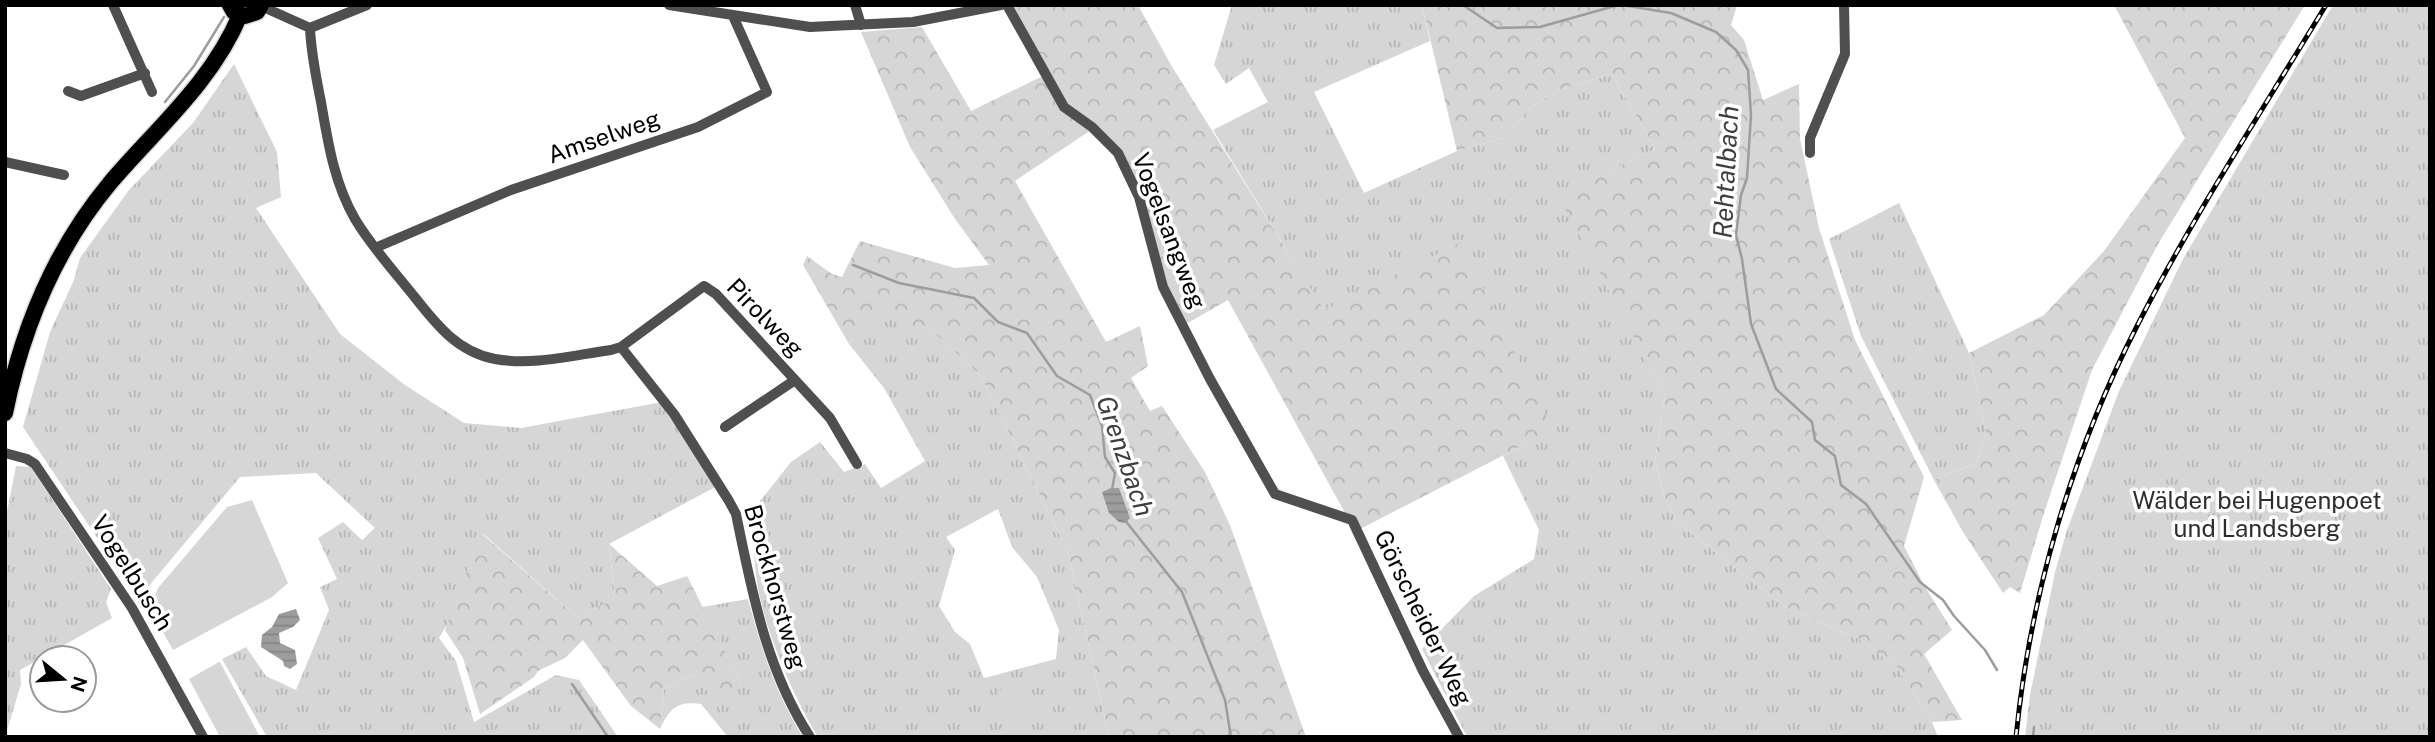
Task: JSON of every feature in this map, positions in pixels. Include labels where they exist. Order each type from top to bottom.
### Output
[{"type":"main road","points":[[5,413],[20,349],[38,300],[82,220],[109,185],[189,96],[234,29],[235,10],[251,16],[261,6]]},
{"type":"street","points":[[113,5],[152,92]]},
{"type":"street","points":[[261,6],[310,28],[368,5]]},
{"type":"street","points":[[669,5],[810,27],[924,20],[1001,5]]},
{"type":"street","points":[[855,5],[861,25]]},
{"type":"street","name":"Vogelsangweg","points":[[1007,5],[1064,107],[1092,127],[1118,153],[1139,197],[1163,287],[1210,379]]},
{"type":"street","points":[[1810,153],[1810,138],[1845,54],[1844,5]]},
{"type":"street","name":"Amselweg","points":[[375,248],[512,190],[698,127],[767,92],[733,16]]},
{"type":"street","points":[[310,28],[311,49],[327,138],[340,187],[354,218],[375,248],[440,329],[464,347],[493,359],[527,362],[621,347]]},
{"type":"street","points":[[68,91],[81,96],[145,74]]},
{"type":"street","points":[[5,162],[64,175]]},
{"type":"street","name":"Pirolweg","points":[[621,347],[704,286],[716,294],[830,418],[857,464]]},
{"type":"street","name":"Brockhorstweg","points":[[621,347],[674,414],[736,514],[749,579],[770,658],[810,737]]},
{"type":"street","name":"Görscheider Weg","points":[[1210,379],[1275,494],[1352,520],[1423,671],[1459,737]]},
{"type":"street","name":"Pirolweg","points":[[725,427],[795,380]]},
{"type":"street","name":"Vogelbusch","points":[[5,453],[35,464],[132,608],[203,737]]},
{"type":"green space","points":[[1138,5],[1171,65],[1324,310],[1461,242],[1553,430],[1360,529],[1345,513],[1228,300],[1186,324],[1165,286],[1121,151],[1091,130],[1015,181],[1106,342],[1140,326],[1148,366],[1131,378],[1150,411],[1162,406],[1205,472],[1230,525],[1306,737],[1109,737],[1068,552],[981,376],[939,337],[874,309],[849,344],[803,265],[807,256],[832,274],[842,277],[860,241],[955,268],[989,265],[955,219],[910,147],[861,32],[922,27],[971,111],[1049,73],[1011,7]]},
{"type":"green space","points":[[1232,5],[1422,5],[1430,41],[1314,92],[1364,193],[1457,151],[1506,137],[1529,109],[1558,90],[1612,74],[1655,149],[1559,196],[1665,395],[1655,461],[1664,496],[1678,523],[1788,609],[1859,639],[1898,668],[1932,722],[1938,737],[1467,737],[1422,649],[1474,596],[1534,559],[1539,530],[1503,456],[1553,429],[1324,311],[1213,130],[1268,102],[1249,68],[1226,84],[1214,65]]},
{"type":"green space","points":[[1422,5],[1737,5],[1731,25],[1744,40],[1763,100],[1799,84],[1800,139],[1819,228],[1855,340],[1924,477],[1904,546],[1925,587],[1952,630],[1924,654],[1962,720],[1932,722],[1898,668],[1859,639],[1788,609],[1678,523],[1664,496],[1655,461],[1665,395],[1558,196],[1655,149],[1612,74],[1558,90],[1529,109],[1506,137],[1457,151]]},
{"type":"green space","points":[[2114,5],[2305,5],[2158,244],[2092,370],[2020,593],[2010,587],[2003,593],[1963,532],[1934,480],[1976,463],[1986,434],[1969,353],[2044,315],[2104,251],[2185,138]]},
{"type":"green space","name":"Wälder bei Hugenpoet und Landsberg","points":[[2333,5],[2430,5],[2430,737],[2025,737],[2030,695],[2055,572],[2067,530],[2119,391],[2183,259]]},
{"type":"green space","points":[[234,64],[277,152],[281,197],[256,208],[340,334],[405,385],[464,423],[521,428],[662,402],[717,486],[609,544],[615,598],[578,618],[482,533],[451,618],[439,638],[456,661],[474,722],[556,675],[579,680],[618,737],[267,737],[222,659],[246,647],[266,676],[296,690],[329,610],[320,587],[337,579],[318,538],[343,522],[362,540],[375,528],[316,473],[240,477],[138,599],[23,427],[50,332],[74,280],[80,258],[129,190],[193,123]]},
{"type":"green space","points":[[1899,203],[1969,353],[1986,434],[1976,463],[1934,480],[1861,336],[1829,239]]},
{"type":"green space","points":[[874,308],[939,337],[981,376],[1068,552],[1109,737],[818,737],[798,701],[771,637],[759,595],[755,567],[753,510],[791,462],[820,442],[844,472],[865,464],[881,488],[925,461],[884,388],[849,344]],"holes":[[[998,509],[1012,547],[1037,577],[1059,630],[1056,659],[984,678],[970,644],[955,632],[939,606],[955,550],[946,537]]]},
{"type":"green space","points":[[16,466],[31,467],[111,589],[106,602],[112,618],[66,644],[28,644],[28,665],[20,670],[21,684],[5,737],[5,522]]},
{"type":"green space","points":[[252,500],[288,583],[272,597],[173,650],[150,609],[158,588],[227,507]]},
{"type":"green space","points":[[481,533],[578,618],[615,598],[609,544],[657,586],[687,576],[741,683],[715,701],[694,674],[664,689],[660,729],[631,706],[583,640],[565,658],[538,671],[534,677],[480,714],[463,658],[445,630]]},
{"type":"green space","points":[[748,599],[770,670],[803,737],[728,737],[701,704],[693,703],[680,705],[671,711],[660,729],[664,689],[694,674],[741,683],[702,607]]},
{"type":"green space","points":[[220,662],[260,737],[220,737],[189,679]]},
{"type":"green space","points":[[1025,686],[1034,737],[1005,737],[998,691]]},
{"type":"shaded area","points":[[1119,488],[1130,518],[1125,523],[1119,522],[1109,513],[1102,492]]},
{"type":"shaded area","points":[[296,609],[300,620],[293,627],[279,633],[280,643],[295,650],[297,664],[290,669],[284,666],[283,661],[261,647],[262,635],[272,627],[279,614]]},
{"type":"waterway","name":"Rehtalbach","points":[[1463,5],[1497,28],[1540,27],[1618,5]]},
{"type":"waterway","name":"Rehtalbach","points":[[1622,5],[1671,13],[1716,32],[1736,50],[1748,70],[1751,115],[1747,178],[1741,195],[1736,235],[1751,324],[1776,389],[1812,422],[1815,440],[1835,456],[1841,485],[1866,504],[1920,582],[1943,600],[1985,650],[1997,670]]},
{"type":"waterway","points":[[165,102],[194,66],[224,17]]},
{"type":"waterway","name":"Grenzbach","points":[[853,265],[899,283],[974,298],[998,322],[1027,333],[1057,376],[1090,395],[1102,426],[1105,457],[1115,473],[1112,490]]},
{"type":"waterway","name":"Grenzbach","points":[[1124,519],[1182,592],[1225,700],[1231,737]]},
{"type":"waterway","points":[[572,684],[608,737]]},
{"type":"waterway","name":"Rehtalbach","points":[[2033,737],[2034,727]]},
{"type":"railway","points":[[2016,737],[2032,631],[2057,526],[2074,474],[2114,374],[2181,244],[2326,5]]}]
